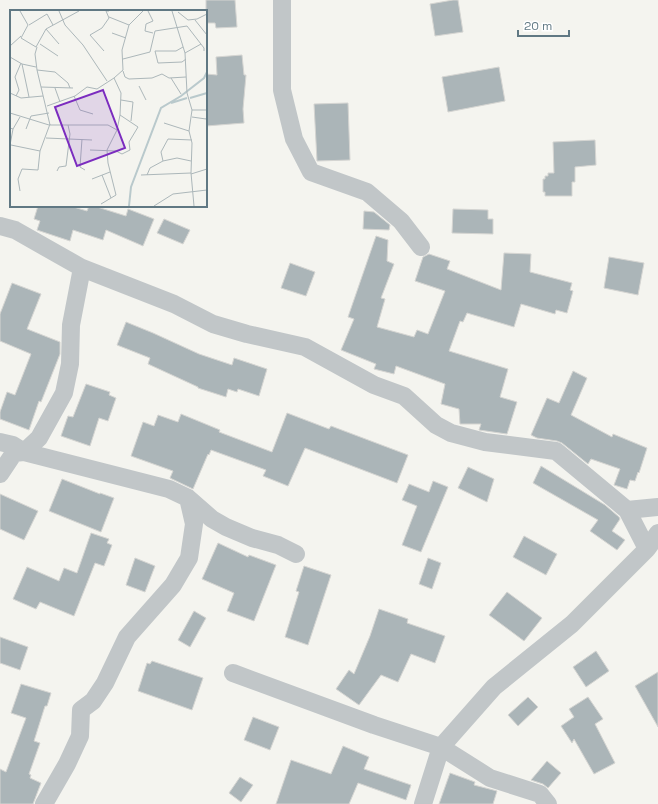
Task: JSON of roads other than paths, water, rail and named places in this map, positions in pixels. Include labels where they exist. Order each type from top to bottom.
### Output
[{"type":"street","points":[[282,0],[282,90],[294,139],[311,172],[368,192],[401,221],[421,247]]},
{"type":"street","points":[[0,226],[15,230],[82,268],[174,304],[213,324],[247,334],[305,347],[374,385],[404,396],[436,425],[451,433],[485,442],[556,451],[627,510],[647,549]]},
{"type":"street","points":[[0,474],[14,453],[24,452],[39,438],[64,394],[70,364],[71,325],[82,268]]},
{"type":"street","points":[[0,442],[24,452],[170,489],[188,498],[212,519],[226,527],[252,538],[278,545],[296,554]]},
{"type":"street","points":[[44,804],[67,764],[80,736],[81,710],[93,701],[105,683],[127,637],[173,585],[189,558],[194,524],[188,498]]},
{"type":"street","points":[[627,510],[658,507]]},
{"type":"street","points":[[423,804],[442,747],[494,687],[572,624],[647,549],[658,533]]},
{"type":"street","points":[[233,673],[374,725],[442,747],[490,778],[540,794],[548,804]]}]
